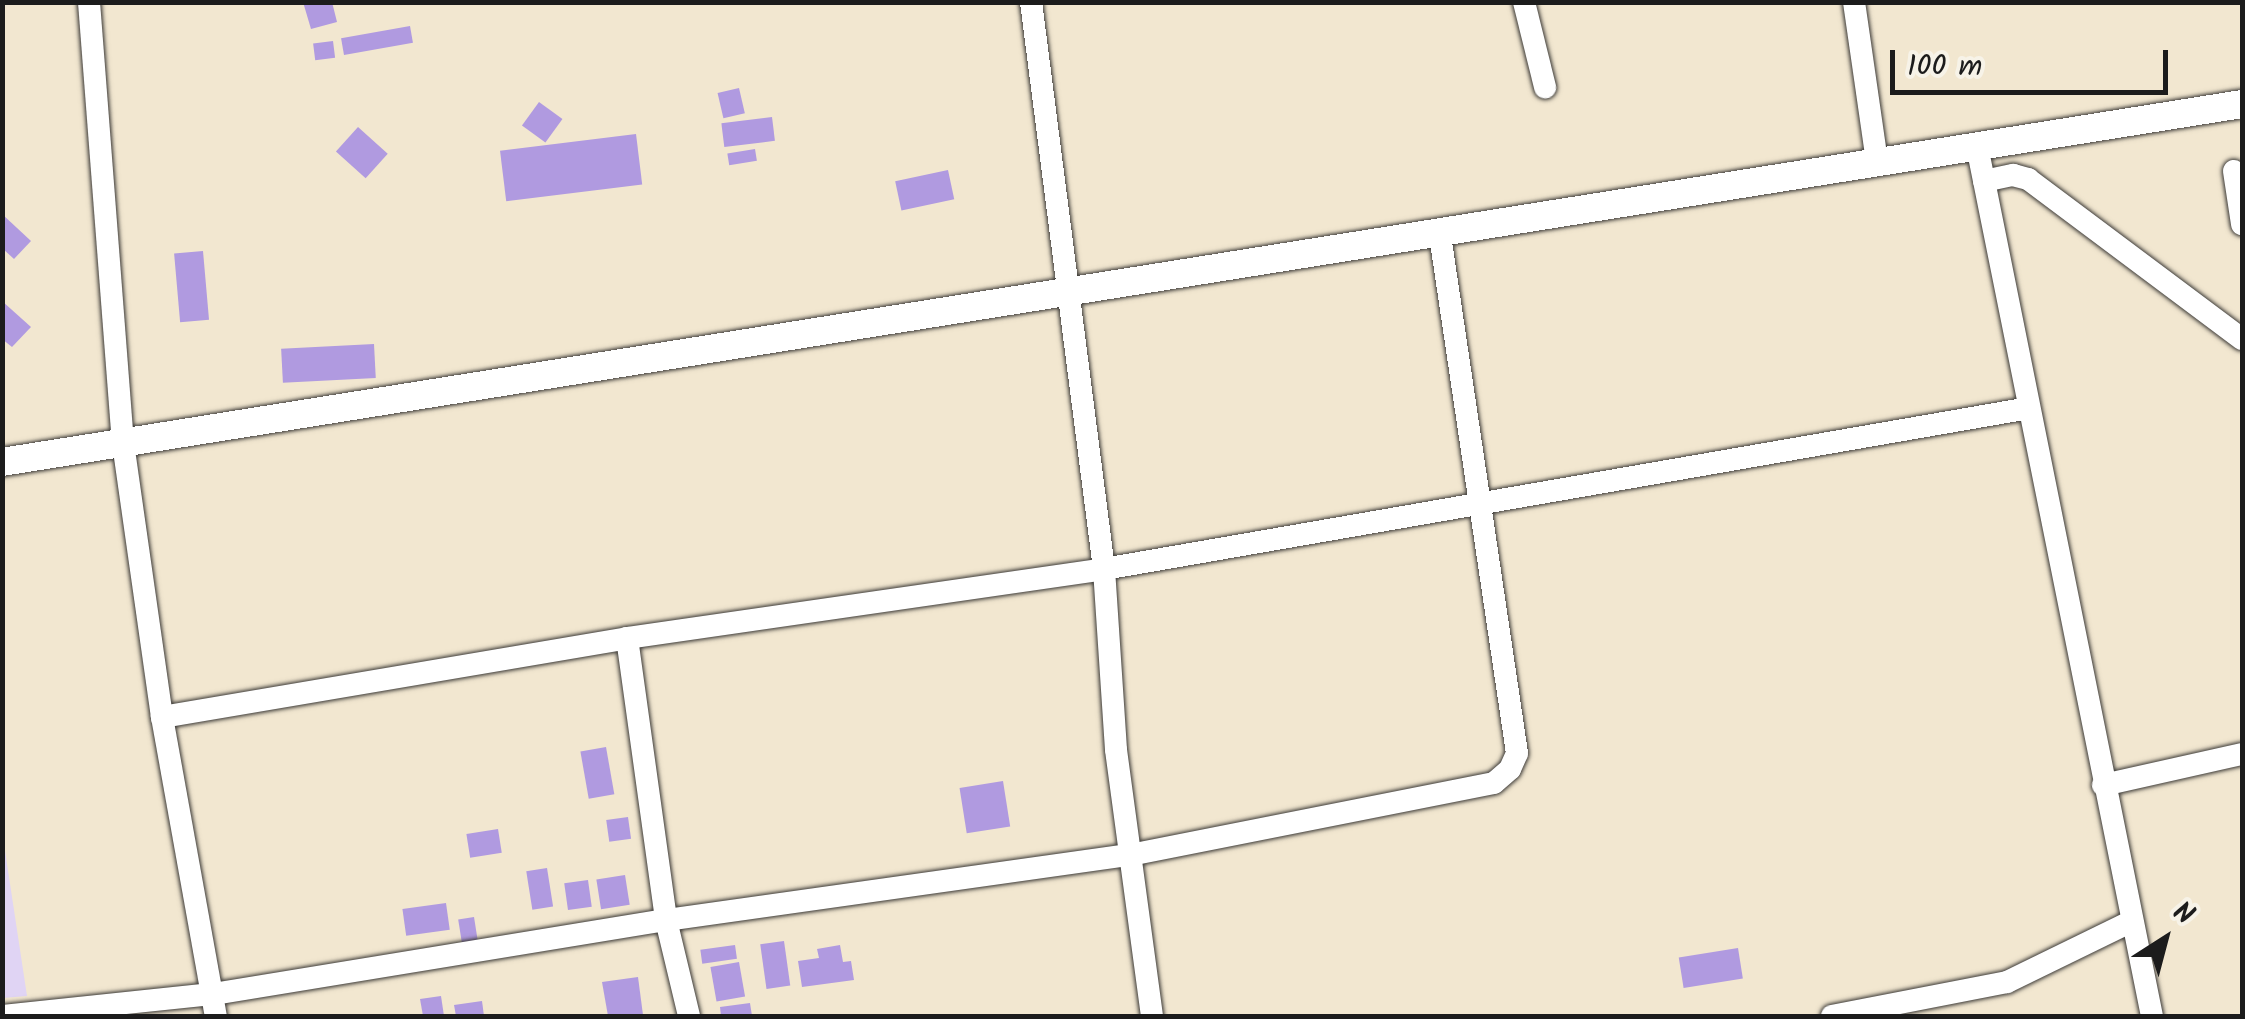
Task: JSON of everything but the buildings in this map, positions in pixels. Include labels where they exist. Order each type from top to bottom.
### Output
[{"type":"street","points":[[89,2],[122,443],[162,716],[215,1005]]},
{"type":"street","points":[[1031,2],[1104,570],[1116,750],[1152,1016]]},
{"type":"street","points":[[1524,2],[1544,87]]},
{"type":"street","points":[[1854,2],[1877,162]]},
{"type":"street","points":[[2,462],[1440,236],[2242,104]]},
{"type":"street","points":[[1977,146],[2102,785],[2152,1016]]},
{"type":"street","points":[[2234,171],[2242,224]]},
{"type":"street","points":[[1984,181],[2013,175],[2028,179],[2242,339]]},
{"type":"street","points":[[2,1016],[215,1005],[666,920],[1130,855],[1494,783],[1510,769],[1517,753],[1483,502],[1440,236]]},
{"type":"street","points":[[162,716],[627,638],[1104,570],[2028,408]]},
{"type":"street","points":[[627,638],[666,920],[689,1016]]},
{"type":"street","points":[[2102,785],[2242,754]]},
{"type":"street","points":[[1832,1016],[2007,982],[2130,922]]},
{"type":"shaded area","points":[[2,831],[27,996],[3,998],[2,998]]}]
